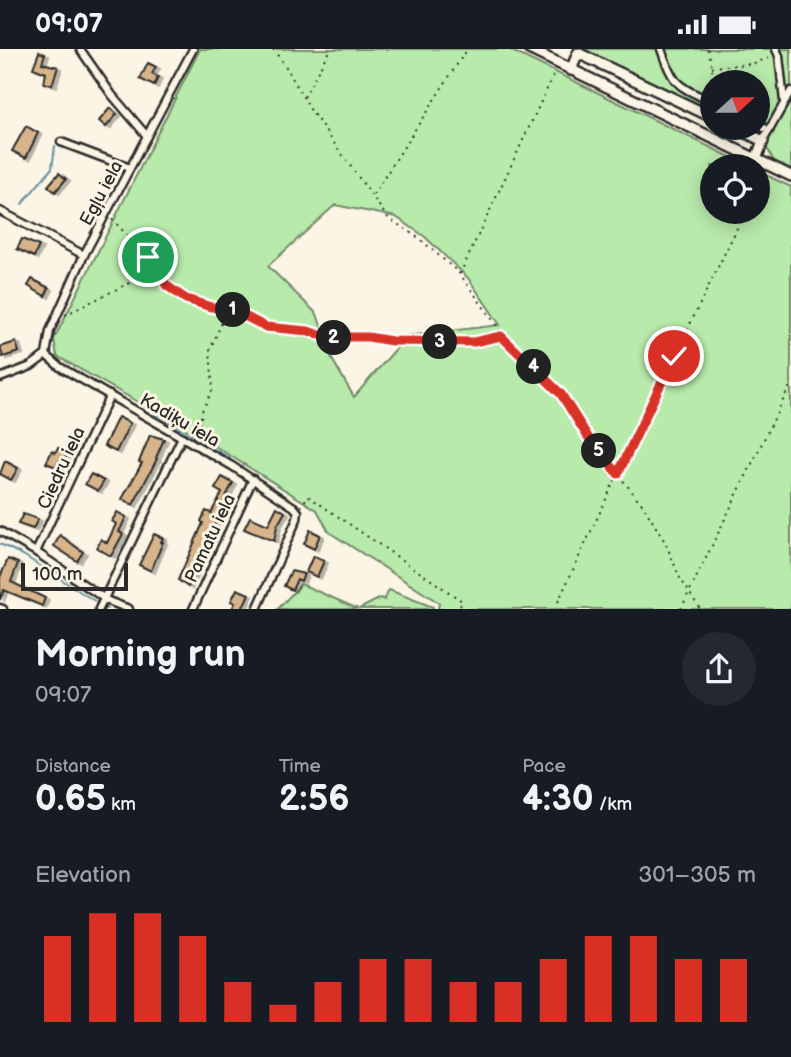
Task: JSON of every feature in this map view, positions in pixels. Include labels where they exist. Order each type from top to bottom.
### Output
[{"type":"main road","points":[[529,49],[745,154]]},
{"type":"main road","points":[[571,70],[579,51],[700,111]]},
{"type":"main road","points":[[757,154],[763,141]]},
{"type":"main road","points":[[770,166],[791,176]]},
{"type":"street","points":[[80,49],[112,95],[147,136]]},
{"type":"street","name":"Egļu iela","points":[[46,355],[55,320],[84,255],[193,49]]},
{"type":"street","points":[[661,49],[669,73],[678,85],[700,96]]},
{"type":"street","points":[[778,52],[784,104]]},
{"type":"street","points":[[662,93],[678,85]]},
{"type":"street","points":[[770,129],[791,91]]},
{"type":"street","points":[[61,142],[130,169]]},
{"type":"street","points":[[0,211],[84,255]]},
{"type":"street","points":[[0,378],[31,366],[46,355]]},
{"type":"street","name":"Kadiķu iela","points":[[46,355],[60,367],[253,479],[289,502],[298,512]]},
{"type":"street","name":"Ciedru iela","points":[[36,552],[110,395]]},
{"type":"street","points":[[99,609],[182,437]]},
{"type":"street","name":"Pamatu iela","points":[[193,609],[253,479]]},
{"type":"street","points":[[257,609],[298,512]]},
{"type":"street","points":[[0,531],[36,552],[104,599],[129,609]]},
{"type":"path","points":[[273,49],[387,217],[420,239],[460,274],[495,323],[501,336],[561,394],[588,437],[642,504],[666,542],[680,578],[700,609]]},
{"type":"path","points":[[304,97],[330,49]]},
{"type":"path","points":[[372,196],[467,49]]},
{"type":"path","points":[[708,49],[712,67],[751,64],[778,52]]},
{"type":"path","points":[[460,274],[555,72]]},
{"type":"path","points":[[107,213],[148,257],[167,286],[186,299],[233,310],[266,327],[308,331],[326,337],[368,337],[392,341],[474,342],[501,336]]},
{"type":"path","points":[[558,602],[739,224]]},
{"type":"path","points":[[55,320],[143,276],[160,273]]},
{"type":"path","points":[[196,434],[202,411],[213,390],[210,350],[222,322],[221,308]]},
{"type":"path","points":[[681,609],[791,384]]},
{"type":"path","points":[[298,512],[308,496],[463,601],[459,609]]},
{"type":"green space","points":[[200,49],[508,49],[724,154],[700,154],[700,224],[770,224],[770,177],[791,187],[791,609],[438,609],[439,603],[329,532],[317,510],[210,443],[57,356],[54,339]],"holes":[[[335,205],[396,217],[424,236],[468,278],[500,325],[407,336],[354,397],[332,359],[317,314],[268,266]]]},
{"type":"green space","points":[[580,49],[791,49],[791,169],[774,161],[763,141],[770,140],[770,70],[700,70],[700,104]]},
{"type":"green space","points":[[301,584],[358,609],[278,609]]},
{"type":"green space","points":[[389,590],[433,609],[359,609],[381,598],[384,600]]},
{"type":"building","points":[[39,52],[45,54],[42,63],[58,67],[52,85],[44,83],[46,73],[33,68]]},
{"type":"building","points":[[148,63],[156,67],[152,74],[158,77],[154,86],[140,79]]},
{"type":"building","points":[[110,108],[117,114],[106,127],[99,121]]},
{"type":"building","points":[[26,126],[38,133],[26,158],[12,151]]},
{"type":"building","points":[[59,173],[66,179],[55,192],[48,186]]},
{"type":"building","points":[[22,239],[39,246],[34,257],[17,249]]},
{"type":"building","points":[[32,279],[49,288],[45,296],[28,286]]},
{"type":"building","points":[[16,342],[19,352],[3,357],[0,347]]},
{"type":"building","points":[[118,417],[130,423],[116,452],[104,446]]},
{"type":"building","points":[[150,435],[164,439],[157,459],[133,505],[122,499],[142,463],[139,462]]},
{"type":"building","points":[[58,448],[68,452],[65,459],[61,458],[56,467],[46,463],[52,451],[55,453]]},
{"type":"building","points":[[5,461],[18,468],[11,480],[0,474]]},
{"type":"building","points":[[91,474],[104,481],[98,491],[85,484]]},
{"type":"building","points":[[222,477],[233,483],[222,504],[225,506],[208,536],[212,538],[188,587],[178,580],[206,511],[211,513],[222,493],[215,489]]},
{"type":"building","points":[[277,507],[285,512],[277,526],[274,541],[244,529],[250,517],[268,525]]},
{"type":"building","points":[[117,512],[126,517],[119,532],[123,534],[111,556],[97,548],[101,539],[107,543],[116,524],[112,521]]},
{"type":"building","points":[[23,514],[38,519],[33,529],[18,524]]},
{"type":"building","points":[[310,530],[320,535],[314,549],[304,544]]},
{"type":"building","points":[[154,534],[163,538],[163,542],[151,571],[139,565]]},
{"type":"building","points":[[60,535],[83,552],[77,561],[54,546]]},
{"type":"building","points":[[313,556],[324,561],[317,577],[306,572]]},
{"type":"building","points":[[8,559],[18,563],[11,582],[45,598],[42,606],[4,590],[0,600],[0,577]]},
{"type":"building","points":[[291,571],[304,574],[301,581],[297,579],[292,590],[284,586]]},
{"type":"building","points":[[237,589],[249,594],[242,609],[232,609],[235,603],[231,601]]},
{"type":"waterway","points":[[22,204],[52,168],[55,146]]},
{"type":"waterway","points":[[155,414],[230,458]]},
{"type":"waterway","points":[[0,544],[23,555],[107,609]]},
{"type":"route","points":[[148,257],[167,286],[186,299],[233,310],[266,327],[308,331],[326,337],[368,337],[392,341],[474,342],[501,336],[561,394],[588,437],[618,474],[674,356]]}]
